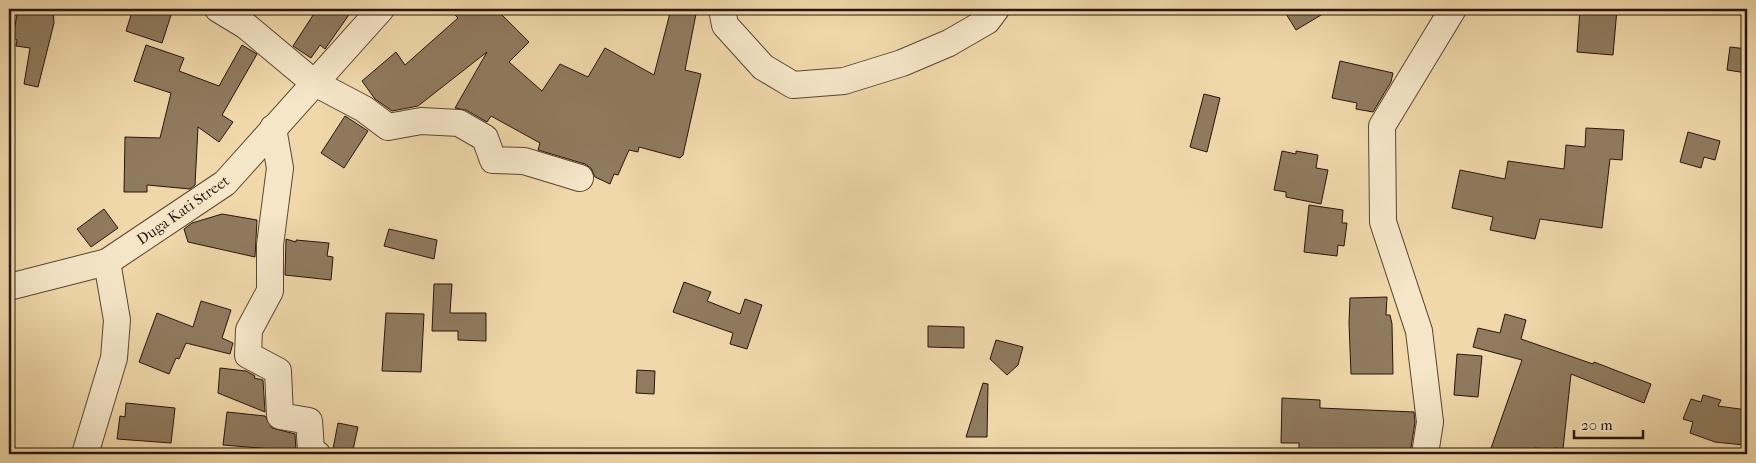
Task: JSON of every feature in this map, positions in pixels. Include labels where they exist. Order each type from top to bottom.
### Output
[{"type":"street","points":[[218,9],[246,26],[313,82],[364,109],[388,128],[421,121],[459,123],[485,138],[493,160],[524,161],[580,178]]},
{"type":"street","name":"Duga Kati Street","points":[[9,286],[107,262],[225,183],[313,82],[381,9]]},
{"type":"street","points":[[722,9],[725,26],[763,67],[793,85],[844,81],[902,64],[949,43],[987,21],[996,9]]},
{"type":"street","points":[[1425,454],[1430,422],[1419,331],[1383,222],[1382,126],[1453,9]]},
{"type":"street","points":[[273,128],[280,168],[270,245],[270,291],[249,330],[248,355],[278,371],[280,416],[309,421],[311,450],[317,454]]},
{"type":"street","points":[[85,454],[114,358],[116,320],[107,262]]},
{"type":"building","points":[[18,9],[53,9],[54,23],[38,87],[24,84],[30,48],[16,46],[17,40],[13,37]]},
{"type":"building","points":[[133,9],[173,9],[162,43],[126,31]]},
{"type":"building","points":[[317,9],[353,9],[325,49],[320,45],[311,58],[293,46]]},
{"type":"building","points":[[449,9],[496,9],[529,42],[509,62],[542,91],[560,64],[588,77],[605,48],[654,75],[671,9],[697,9],[685,70],[701,74],[683,155],[680,158],[639,147],[638,152],[629,150],[618,175],[614,174],[610,184],[595,177],[591,168],[585,164],[538,150],[540,143],[491,116],[487,122],[466,110],[455,108],[487,52],[418,106],[392,111],[375,99],[362,81],[396,52],[405,65],[458,18]]},
{"type":"building","points":[[1283,9],[1331,9],[1296,30]]},
{"type":"building","points":[[1580,9],[1617,9],[1613,55],[1577,52]]},
{"type":"building","points":[[146,45],[184,58],[179,71],[219,86],[242,45],[257,54],[222,115],[233,122],[219,142],[198,127],[195,185],[190,189],[147,185],[147,192],[124,192],[125,137],[160,138],[171,93],[134,81]]},
{"type":"building","points":[[1730,47],[1747,49],[1747,73],[1727,70]]},
{"type":"building","points":[[1340,61],[1393,73],[1391,82],[1373,112],[1356,109],[1357,103],[1332,98]]},
{"type":"building","points":[[1204,94],[1220,98],[1207,152],[1190,147]]},
{"type":"building","points":[[345,116],[368,131],[344,168],[321,153]]},
{"type":"building","points":[[1586,128],[1624,130],[1622,160],[1610,159],[1602,228],[1540,219],[1535,239],[1490,230],[1493,217],[1452,208],[1460,170],[1505,179],[1508,161],[1564,169],[1566,145],[1585,147]]},
{"type":"building","points":[[1688,132],[1720,141],[1715,160],[1704,157],[1701,168],[1680,162]]},
{"type":"building","points":[[1282,151],[1296,154],[1296,151],[1318,155],[1316,168],[1328,170],[1321,204],[1286,197],[1286,192],[1274,190]]},
{"type":"building","points":[[1309,205],[1343,210],[1342,223],[1347,223],[1344,246],[1338,245],[1337,256],[1304,252]]},
{"type":"building","points":[[104,209],[118,228],[91,247],[77,229]]},
{"type":"building","points":[[222,214],[257,220],[255,257],[188,242],[184,229],[192,223]]},
{"type":"building","points":[[389,229],[437,240],[434,259],[384,246]]},
{"type":"building","points":[[286,239],[296,242],[296,240],[329,243],[327,256],[333,257],[331,280],[285,275]]},
{"type":"building","points":[[684,282],[711,292],[707,301],[740,314],[745,299],[762,305],[747,349],[730,344],[733,333],[673,312]]},
{"type":"building","points":[[434,284],[452,284],[450,313],[486,313],[486,341],[458,340],[458,331],[432,331]]},
{"type":"building","points":[[1387,297],[1386,315],[1390,315],[1392,324],[1393,374],[1351,374],[1350,298]]},
{"type":"building","points":[[201,301],[231,310],[222,338],[233,343],[230,354],[186,343],[179,359],[176,358],[169,374],[139,362],[157,313],[193,327]]},
{"type":"building","points":[[386,313],[424,314],[421,372],[382,371]]},
{"type":"building","points":[[1505,314],[1526,320],[1521,339],[1593,364],[1594,362],[1651,384],[1644,403],[1571,374],[1563,449],[1535,448],[1534,454],[1489,454],[1522,360],[1473,347],[1478,328],[1500,333]]},
{"type":"building","points":[[928,326],[964,327],[964,348],[928,347]]},
{"type":"building","points":[[996,340],[1023,347],[1018,365],[1007,375],[990,359]]},
{"type":"building","points":[[1457,354],[1482,356],[1478,397],[1454,395]]},
{"type":"building","points":[[220,368],[246,371],[255,376],[254,378],[263,380],[265,412],[218,393]]},
{"type":"building","points":[[637,370],[655,371],[654,394],[636,393]]},
{"type":"building","points":[[983,383],[988,384],[987,437],[966,437]]},
{"type":"building","points":[[1703,395],[1721,400],[1718,406],[1747,410],[1747,442],[1744,445],[1715,442],[1690,433],[1693,422],[1683,419],[1691,399],[1701,402]]},
{"type":"building","points":[[1282,398],[1320,400],[1320,408],[1414,412],[1415,422],[1410,454],[1321,451],[1299,449],[1299,443],[1281,443]]},
{"type":"building","points":[[126,403],[175,408],[171,443],[117,439],[120,416],[125,417]]},
{"type":"building","points":[[227,412],[265,416],[272,428],[295,434],[296,451],[223,445]]},
{"type":"building","points":[[338,423],[358,427],[352,454],[332,454]]}]
